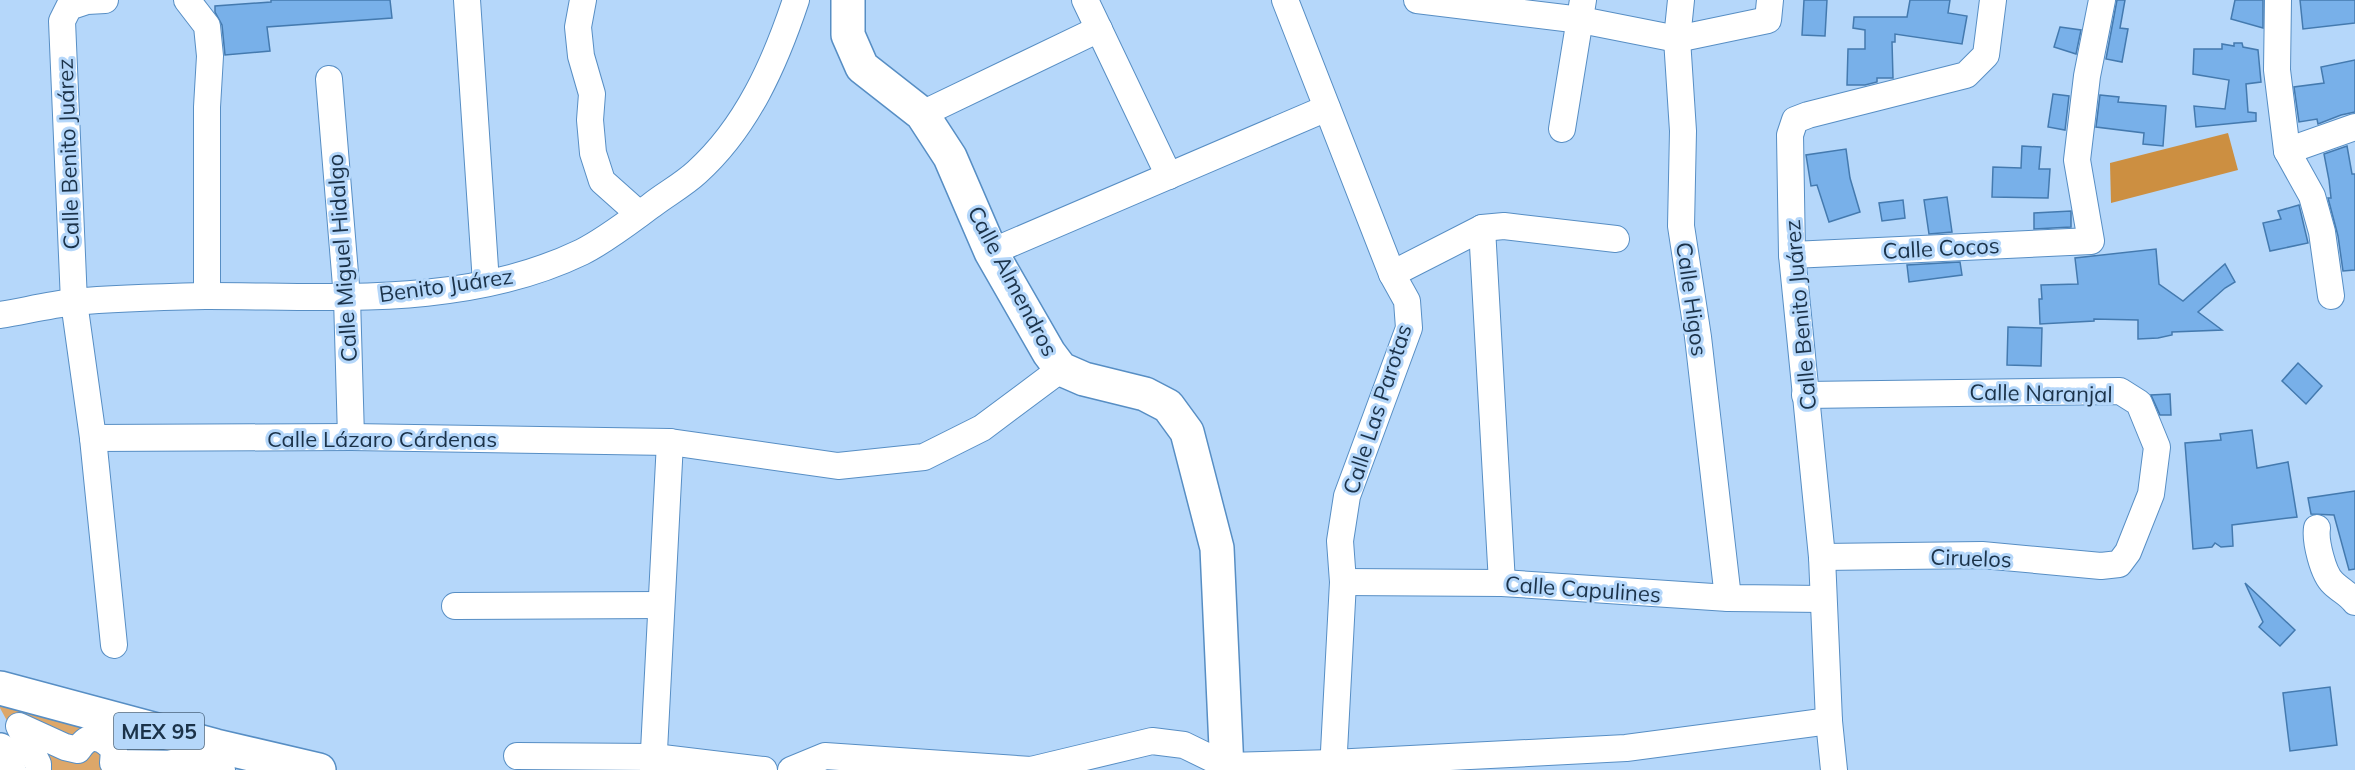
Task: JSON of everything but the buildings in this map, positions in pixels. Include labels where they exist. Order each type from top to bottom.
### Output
[{"type":"main road","name":"Calle Almendros","points":[[848,0],[848,35],[862,67],[922,114],[950,157],[991,252],[1049,353],[1061,369],[1084,380],[1144,394],[1168,406],[1187,432],[1217,548],[1227,768]]},
{"type":"main road","name":"MEX 95","points":[[0,688],[216,746],[319,770]]},
{"type":"main road","points":[[0,750],[9,770]]},
{"type":"street","name":"Calle Benito Juárez","points":[[74,302],[62,21],[69,7],[87,1],[105,0]]},
{"type":"street","points":[[187,0],[207,26],[210,56],[207,106],[207,296]]},
{"type":"street","points":[[467,0],[486,284]]},
{"type":"street","points":[[583,0],[578,27],[581,56],[592,94],[590,120],[593,153],[602,181],[639,214]]},
{"type":"street","name":"Benito Juárez","points":[[0,315],[74,302],[207,296],[347,298],[424,293],[486,284],[526,274],[583,251],[697,173],[736,131],[767,75],[796,0]]},
{"type":"street","points":[[1084,0],[1169,176]]},
{"type":"street","name":"Calle Las Parotas","points":[[1285,0],[1392,273],[1407,301],[1408,328],[1347,496],[1340,541],[1342,582],[1333,766]]},
{"type":"street","points":[[1417,0],[1582,10],[1677,39],[1769,10]]},
{"type":"street","name":"Calle Higos","points":[[1681,0],[1677,39],[1683,131],[1681,226],[1698,337],[1728,598]]},
{"type":"street","name":"Calle Benito Juárez","points":[[1834,770],[1829,721],[1822,557],[1792,255],[1790,135],[1795,120],[1808,115],[1966,75],[1986,55],[1993,0]]},
{"type":"street","name":"Calle Cocos","points":[[1792,255],[2091,241],[2077,160],[2087,76],[2102,0]]},
{"type":"street","points":[[2278,0],[2277,70],[2287,151],[2312,196],[2322,232],[2331,296]]},
{"type":"street","points":[[1563,129],[1582,10]]},
{"type":"street","points":[[922,114],[1099,29]]},
{"type":"street","name":"Calle Miguel Hidalgo","points":[[329,79],[347,298],[351,437]]},
{"type":"street","points":[[991,252],[1327,108]]},
{"type":"street","points":[[2287,151],[2355,127]]},
{"type":"street","points":[[1392,273],[1482,228],[1504,226],[1616,238]]},
{"type":"street","points":[[1482,228],[1502,583]]},
{"type":"street","points":[[74,302],[93,438],[114,645]]},
{"type":"street","name":"Calle Lázaro Cárdenas","points":[[93,438],[351,437],[670,442],[838,466],[924,456],[982,429],[1061,369]]},
{"type":"street","name":"Calle Naranjal","points":[[1805,395],[2120,391],[2139,404],[2157,447],[2151,494],[2128,552],[2119,564]]},
{"type":"street","points":[[653,764],[670,442]]},
{"type":"street","points":[[2316,528],[2316,537],[2326,573],[2331,581],[2355,602]]},
{"type":"street","name":"Ciruelos","points":[[1822,557],[1982,555],[2101,566],[2119,564]]},
{"type":"street","name":"Calle Capulines","points":[[1342,582],[1502,583],[1728,598],[1823,599]]},
{"type":"street","points":[[455,606],[661,605]]},
{"type":"street","points":[[791,770],[825,756],[1031,770],[1152,741],[1184,745],[1227,768],[1333,766],[1626,748],[1829,721]]},
{"type":"street","points":[[38,770],[38,764],[19,726],[65,747],[78,750],[83,741],[94,738],[105,740],[114,750],[113,763],[188,764],[222,770]]},
{"type":"street","points":[[518,756],[764,770]]},
{"type":"shaded area","points":[[2228,133],[2238,170],[2111,203],[2110,163]]},
{"type":"shaded area","points":[[0,695],[197,755],[209,770],[29,770],[29,761],[0,708]]}]
